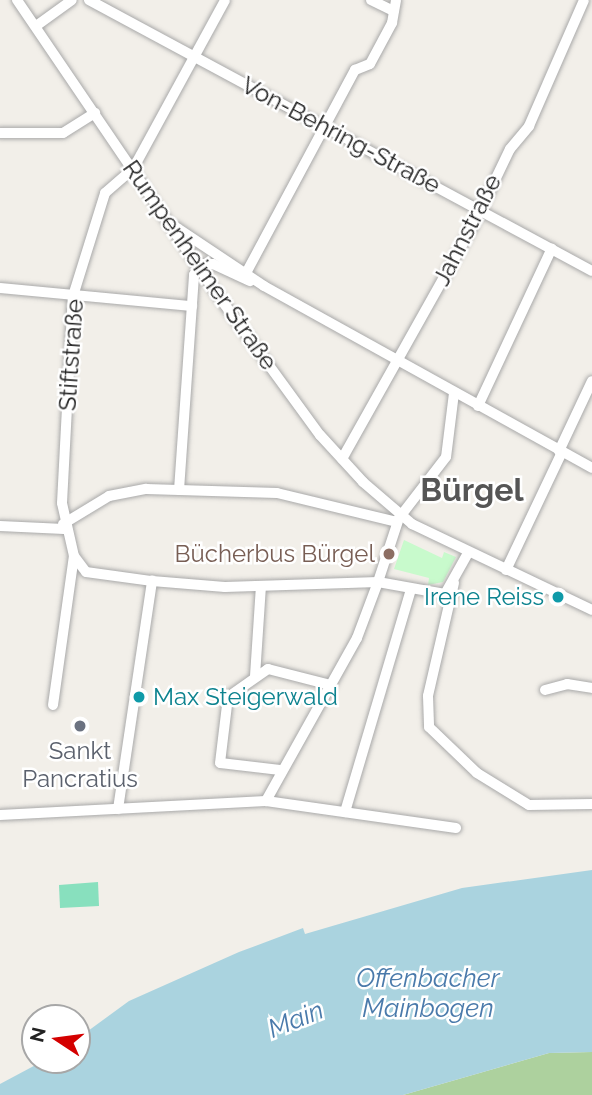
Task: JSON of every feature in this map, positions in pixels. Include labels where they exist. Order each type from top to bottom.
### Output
[{"type":"street","name":"Rumpenheimer Straße","points":[[18,0],[198,268],[304,415],[399,518]]},
{"type":"street","points":[[36,26],[72,0]]},
{"type":"street","name":"Von-Behring-Straße","points":[[89,0],[592,271]]},
{"type":"street","name":"Stiftstraße","points":[[53,705],[74,556],[64,526],[73,296],[102,199],[112,184],[133,169],[225,0]]},
{"type":"street","points":[[246,275],[355,70],[370,64],[395,6],[371,0]]},
{"type":"street","name":"Jahnstraße","points":[[342,459],[398,361],[510,149],[528,126],[584,0]]},
{"type":"street","points":[[0,133],[63,133],[95,113]]},
{"type":"street","points":[[156,204],[188,237],[246,275],[592,468]]},
{"type":"street","points":[[478,405],[552,248]]},
{"type":"street","points":[[179,490],[192,306],[198,268],[213,264],[246,275]]},
{"type":"street","points":[[0,288],[192,306]]},
{"type":"street","points":[[506,570],[592,381]]},
{"type":"street","points":[[266,801],[280,770],[363,626],[399,518],[446,457],[454,393]]},
{"type":"street","points":[[0,526],[64,526],[118,493],[179,490],[277,493],[399,518],[592,610]]},
{"type":"street","points":[[468,553],[454,583],[428,696],[429,727],[477,773],[529,805],[592,804]]},
{"type":"street","points":[[74,556],[86,572],[152,581],[261,586],[378,582],[440,595],[454,583]]},
{"type":"street","points":[[118,809],[152,581]]},
{"type":"street","points":[[255,676],[261,586]]},
{"type":"street","points":[[345,812],[411,589]]},
{"type":"street","points":[[280,770],[220,763],[218,757],[228,697],[255,676],[276,669],[331,685]]},
{"type":"street","points":[[545,690],[564,685],[592,688]]},
{"type":"street","points":[[0,815],[266,801],[456,828]]},
{"type":"green space","points":[[404,540],[442,558],[444,552],[456,557],[443,582],[428,585],[429,578],[394,569]]},
{"type":"green space","points":[[98,882],[99,906],[60,908],[59,885]]},
{"type":"green space","points":[[592,1052],[592,1095],[403,1095],[549,1053]]},
{"type":"water","points":[[592,870],[592,1052],[549,1053],[403,1095],[0,1095],[0,1084],[21,1073],[91,1074],[91,1029],[129,1001],[239,952],[303,928],[305,934],[462,888]]},
{"type":"place","name":"Bücherbus Bürgel","points":[[389,554]]},
{"type":"place","name":"Irene Reiss","points":[[558,597]]},
{"type":"place","name":"Max Steigerwald","points":[[139,697]]},
{"type":"place","name":"Sankt Pancratius","points":[[80,726]]},
{"type":"district","name":"Bürgel","points":[[472,490]]},
{"type":"water label","name":"Offenbacher Mainbogen","points":[[428,994]]},
{"type":"water label","name":"Main","points":[[296,1020]]}]
